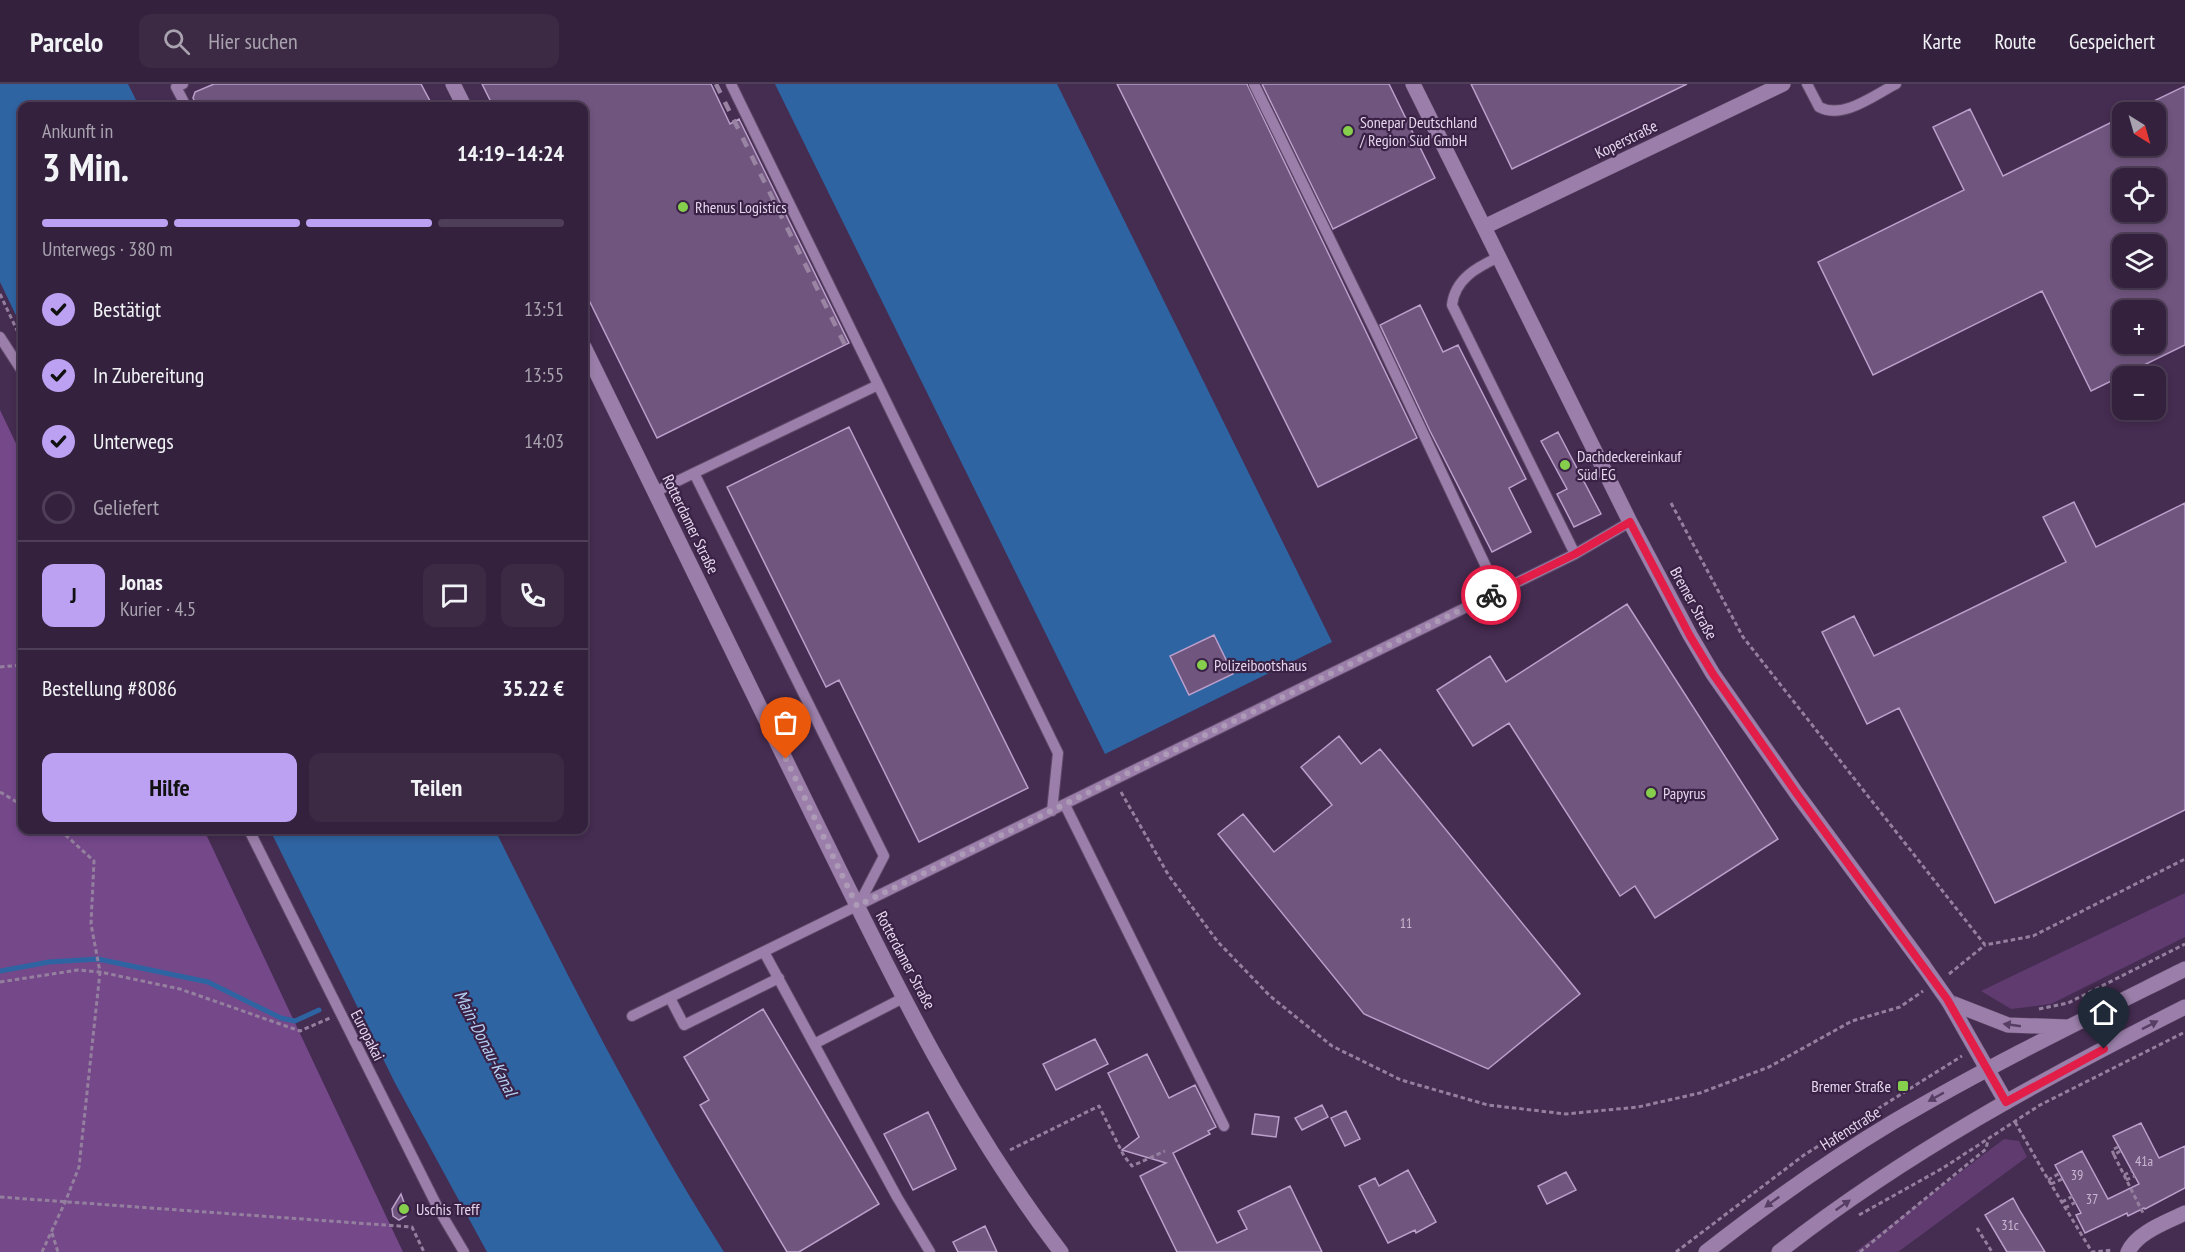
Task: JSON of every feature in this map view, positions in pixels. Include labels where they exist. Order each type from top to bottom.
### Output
[{"type":"street","points":[[453,84],[462,102]]},
{"type":"street","name":"Bremer Straße","points":[[1413,84],[1630,522],[1690,636],[1713,674],[1797,794],[1949,1002],[2006,1102]]},
{"type":"street","name":"Koperstraße","points":[[1484,227],[1783,84]]},
{"type":"street","name":"Rotterdamer Straße","points":[[588,355],[857,906],[961,1104],[1061,1252]]},
{"type":"street","name":"Hafenstraße","points":[[1706,1252],[1776,1199],[1862,1141],[1988,1070],[2185,969]]},
{"type":"street","points":[[1949,1002],[2008,1025],[2070,1027]]},
{"type":"street","points":[[1779,1252],[1884,1177],[1943,1139],[2006,1102],[2185,1007]]},
{"type":"street","points":[[2129,1250],[2151,1230],[2185,1213]]},
{"type":"lane","points":[[183,84],[176,87],[184,102]]},
{"type":"lane","points":[[731,84],[1058,753],[1052,811]]},
{"type":"lane","points":[[1254,84],[1380,341],[1498,592]]},
{"type":"lane","points":[[1807,84],[1819,107],[1834,112],[1846,109],[1896,84]]},
{"type":"lane","points":[[1498,257],[1478,266],[1462,281],[1454,293],[1452,305],[1575,554]]},
{"type":"lane","points":[[0,337],[18,365]]},
{"type":"lane","points":[[655,492],[878,385]]},
{"type":"lane","points":[[694,473],[884,856],[857,906]]},
{"type":"lane","points":[[632,1016],[1575,554],[1630,522]]},
{"type":"lane","points":[[1065,805],[1224,1126]]},
{"type":"lane","name":"Europakai","points":[[251,834],[439,1210],[464,1252]]},
{"type":"lane","points":[[764,952],[897,1197],[930,1252]]},
{"type":"lane","points":[[670,998],[684,1025],[779,978]]},
{"type":"lane","points":[[814,1044],[905,997]]},
{"type":"path","points":[[0,294],[18,332]]},
{"type":"path","points":[[1671,503],[1743,637],[1985,945]]},
{"type":"path","points":[[0,667],[18,665]]},
{"type":"path","points":[[1115,780],[1169,876],[1218,942],[1270,996],[1332,1046],[1401,1080],[1488,1105],[1566,1114],[1638,1107],[1700,1093],[1769,1067],[1852,1021],[1899,1006],[1929,987]]},
{"type":"path","points":[[0,792],[18,803]]},
{"type":"path","points":[[42,1252],[79,1167],[100,972],[91,924],[94,861],[64,834]]},
{"type":"path","points":[[1949,974],[1985,945],[2033,936],[2185,859]]},
{"type":"path","points":[[0,982],[78,970],[100,972],[180,989],[300,1031],[340,1013]]},
{"type":"path","points":[[1852,1219],[1943,1168],[2054,1100],[2185,1032]]},
{"type":"path","points":[[1903,1086],[1906,1091]]},
{"type":"path","points":[[996,1158],[1099,1106],[1124,1156],[1132,1166],[1165,1151]]},
{"type":"path","points":[[2015,1122],[2092,1252],[2129,1250]]},
{"type":"path","points":[[1860,1252],[1986,1149],[1989,1139]]},
{"type":"path","points":[[2119,1149],[2112,1150],[2151,1230]]},
{"type":"path","points":[[2124,1175],[2132,1171]]},
{"type":"path","points":[[2048,1180],[2060,1173]]},
{"type":"path","points":[[2126,1180],[2135,1176]]},
{"type":"path","points":[[2051,1184],[2062,1179]]},
{"type":"path","points":[[2062,1203],[2073,1196]]},
{"type":"path","points":[[0,1197],[66,1200],[412,1227],[424,1252]]},
{"type":"path","points":[[2065,1208],[2076,1202]]},
{"type":"path","points":[[1977,1228],[1992,1252]]},
{"type":"path","points":[[52,1231],[58,1252]]},
{"type":"shaded area","points":[[0,410],[18,448],[18,834],[206,834],[403,1252],[0,1252]]},
{"type":"shaded area","points":[[2185,893],[2185,937],[2051,1004],[2011,1009],[1981,991]]},
{"type":"shaded area","points":[[2004,1139],[2019,1141],[2027,1157],[1898,1252],[1855,1252]]},
{"type":"water","points":[[0,84],[128,84],[137,102],[18,102],[18,320],[0,282]]},
{"type":"water","points":[[775,84],[1057,84],[1332,642],[1105,754]]},
{"type":"water","name":"Main-Donau-Kanal","points":[[272,834],[497,834],[632,1096],[724,1252],[487,1252],[395,1083]]},
{"type":"building","points":[[214,84],[421,84],[430,101],[195,102],[193,98],[195,92]]},
{"type":"building","name":"Rhenus Logistics","points":[[482,84],[711,84],[730,124],[739,119],[849,343],[657,438],[588,298],[588,102],[491,102]]},
{"type":"building","points":[[1117,84],[1247,84],[1417,438],[1318,487]]},
{"type":"building","name":"Sonepar Deutschland / Region Süd GmbH","points":[[1262,84],[1389,84],[1435,178],[1333,229]]},
{"type":"building","points":[[1471,84],[1687,84],[1512,169]]},
{"type":"building","points":[[2185,86],[2185,345],[2142,366],[2112,366],[2112,381],[2091,391],[2042,291],[1873,375],[1818,262],[1964,190],[1933,127],[1970,109],[2003,176],[2112,122],[2112,156],[2166,156],[2166,102],[2152,102]]},
{"type":"building","points":[[1420,305],[1443,352],[1458,345],[1526,479],[1509,488],[1531,532],[1492,552],[1430,431],[1380,325]]},
{"type":"building","points":[[849,427],[1028,788],[919,842],[839,680],[826,687],[727,487]]},
{"type":"building","name":"Dachdeckereinkauf Süd EG","points":[[1558,432],[1601,514],[1574,527],[1557,494],[1567,489],[1541,441]]},
{"type":"building","points":[[2074,502],[2096,547],[2185,503],[2185,810],[1995,903],[1899,708],[1867,724],[1822,632],[1854,616],[1874,656],[2066,562],[2043,517]]},
{"type":"building","name":"Papyrus","points":[[1627,604],[1778,839],[1655,918],[1635,886],[1620,896],[1509,723],[1473,746],[1437,690],[1490,656],[1506,682]]},
{"type":"building","name":"Polizeibootshaus","points":[[1214,635],[1233,674],[1189,695],[1170,656]]},
{"type":"building","points":[[1339,736],[1361,764],[1380,749],[1580,994],[1488,1069],[1364,1014],[1218,834],[1243,814],[1274,852],[1332,805],[1301,767]]},
{"type":"building","points":[[763,1009],[879,1204],[799,1252],[787,1252],[700,1105],[709,1100],[684,1057]]},
{"type":"building","points":[[1095,1039],[1108,1064],[1056,1090],[1043,1064]]},
{"type":"building","points":[[1147,1054],[1169,1098],[1195,1085],[1216,1127],[1208,1131],[1210,1134],[1173,1153],[1217,1243],[1247,1229],[1238,1211],[1290,1186],[1322,1252],[1177,1252],[1140,1176],[1166,1163],[1122,1150],[1139,1137],[1108,1073]]},
{"type":"building","points":[[1322,1105],[1328,1117],[1302,1130],[1295,1118]]},
{"type":"building","points":[[1346,1111],[1360,1139],[1345,1146],[1331,1118]]},
{"type":"building","points":[[928,1112],[956,1169],[913,1190],[884,1134]]},
{"type":"building","points":[[1255,1114],[1279,1117],[1276,1137],[1252,1134]]},
{"type":"building","points":[[2141,1123],[2159,1158],[2185,1146],[2185,1188],[2145,1209],[2128,1216],[2127,1213],[2085,1233],[2076,1215],[2081,1213],[2055,1165],[2082,1151],[2108,1199],[2139,1184],[2113,1136]]},
{"type":"building","points":[[1408,1170],[1436,1222],[1416,1233],[1415,1230],[1388,1243],[1359,1186],[1375,1178],[1379,1186]]},
{"type":"building","points":[[1566,1172],[1576,1190],[1547,1204],[1538,1186]]},
{"type":"building","points":[[401,1194],[407,1211],[406,1216],[399,1220],[393,1216],[392,1209]]},
{"type":"building","points":[[2013,1198],[2045,1252],[2007,1252],[1985,1215]]},
{"type":"building","points":[[985,1226],[997,1252],[958,1252],[953,1242]]},
{"type":"waterway","points":[[0,971],[49,962],[98,959],[208,982],[281,1018],[295,1021],[319,1010]]},
{"type":"railway","points":[[716,84],[848,351]]},
{"type":"way so far","points":[[786,759],[857,906],[1491,595]]},
{"type":"place","name":"Sonepar Deutschland / Region Süd GmbH","points":[[1348,131]]},
{"type":"place","name":"Rhenus Logistics","points":[[683,207]]},
{"type":"place","name":"Dachdeckereinkauf Süd EG","points":[[1565,465]]},
{"type":"place","name":"Polizeibootshaus","points":[[1202,665]]},
{"type":"place","name":"Papyrus","points":[[1651,793]]},
{"type":"place","name":"Bremer Straße","points":[[1903,1086]]},
{"type":"place","name":"Uschis Treff","points":[[404,1209]]},
{"type":"route","points":[[1491,595],[1575,554],[1630,522],[1690,636],[1713,674],[1797,794],[1947,999],[2006,1102],[2104,1049]]}]
